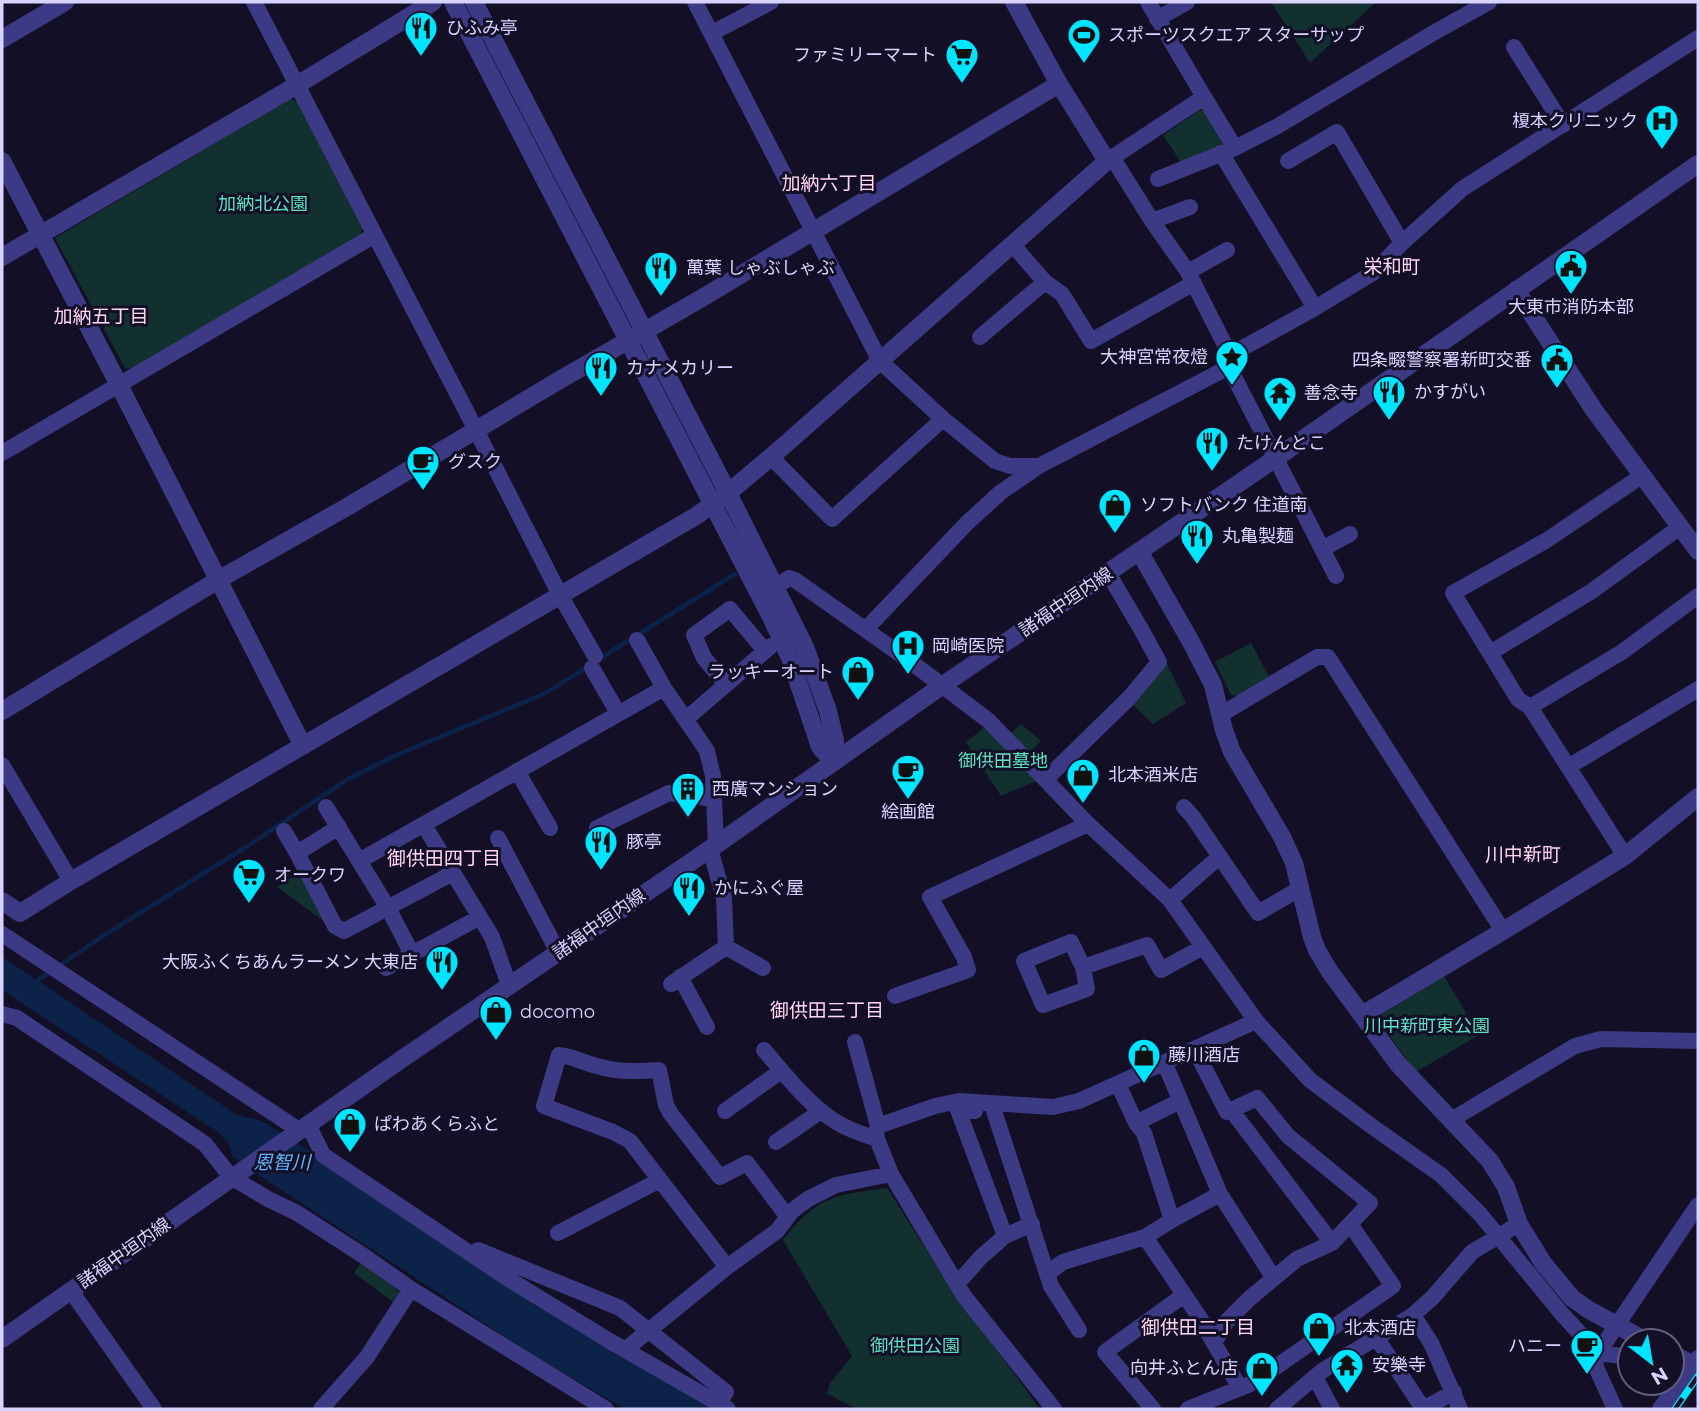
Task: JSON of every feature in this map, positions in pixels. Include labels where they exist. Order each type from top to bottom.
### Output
[{"type":"street","points":[[2,39],[65,2]]},
{"type":"street","points":[[254,2],[476,430],[618,713]]},
{"type":"street","points":[[2,257],[297,85],[433,2]]},
{"type":"street","points":[[453,2],[637,336],[728,493],[776,587],[805,647],[828,711],[835,740],[834,762]]},
{"type":"street","points":[[474,2],[637,336],[713,504],[781,637],[820,747],[834,762]]},
{"type":"street","points":[[695,2],[880,360],[943,419],[995,461],[1010,466],[1039,466]]},
{"type":"street","points":[[712,33],[771,2]]},
{"type":"street","points":[[1014,2],[1059,84],[1191,278],[1276,458],[1336,576]]},
{"type":"street","points":[[1148,2],[1204,97],[1228,151],[1315,308]]},
{"type":"street","points":[[1157,19],[1187,2]]},
{"type":"street","points":[[1158,179],[1228,151],[1276,127],[1489,2]]},
{"type":"street","points":[[866,629],[967,523],[1001,492],[1039,466],[1229,361],[1373,273],[1402,243],[1462,190],[1698,38]]},
{"type":"street","points":[[1514,47],[1563,125]]},
{"type":"street","points":[[2,711],[218,580],[637,336],[1059,84]]},
{"type":"street","points":[[2,901],[20,913],[696,516],[771,457],[1110,159],[1204,97]]},
{"type":"street","points":[[1288,161],[1337,132],[1402,243]]},
{"type":"street","points":[[2,161],[303,746]]},
{"type":"street","name":"諸福中垣内線","points":[[2,1339],[300,1129],[713,847],[1698,164]]},
{"type":"street","points":[[1152,221],[1190,207]]},
{"type":"street","points":[[2,453],[375,234]]},
{"type":"street","points":[[1012,244],[1045,282],[1062,294],[1091,341],[1191,278],[1227,250]]},
{"type":"street","points":[[980,337],[1045,282]]},
{"type":"street","points":[[1516,290],[1594,410],[1698,551]]},
{"type":"street","points":[[771,457],[832,519],[943,419]]},
{"type":"street","points":[[1625,856],[1530,707],[1518,699],[1453,593],[1547,540],[1643,475]]},
{"type":"street","points":[[1490,653],[1592,592],[1680,527]]},
{"type":"street","points":[[1322,549],[1350,534]]},
{"type":"street","points":[[1139,551],[1213,685],[1232,752],[1282,837],[1294,863],[1312,937],[1330,972],[1411,1079],[1490,1161],[1506,1187],[1519,1224],[1543,1264],[1572,1298],[1620,1327]]},
{"type":"street","points":[[1046,779],[1129,698],[1159,662],[1108,573]]},
{"type":"street","points":[[776,587],[789,578],[795,580],[866,629],[989,721],[1088,824],[1170,900],[1256,1021],[1310,1080],[1441,1175],[1480,1214],[1562,1314],[1598,1353],[1616,1355]]},
{"type":"street","points":[[1530,707],[1622,652],[1698,596]]},
{"type":"street","points":[[726,684],[704,658],[694,635],[730,609],[765,651]]},
{"type":"street","points":[[686,719],[781,637]]},
{"type":"street","points":[[637,640],[664,688],[707,751],[713,775],[713,847],[724,898],[726,947]]},
{"type":"street","points":[[1220,715],[1317,657],[1328,657],[1503,931]]},
{"type":"street","points":[[359,861],[664,688]]},
{"type":"street","points":[[1568,767],[1698,689]]},
{"type":"street","points":[[2,765],[71,881]]},
{"type":"street","points":[[517,771],[550,828]]},
{"type":"street","points":[[597,828],[669,793],[714,799]]},
{"type":"street","points":[[1362,1015],[1625,856],[1698,797]]},
{"type":"street","points":[[326,807],[388,908],[412,954]]},
{"type":"street","points":[[1184,807],[1258,913],[1301,888]]},
{"type":"street","points":[[895,996],[968,970],[964,957],[930,897],[1088,824]]},
{"type":"street","points":[[424,825],[492,937],[509,985]]},
{"type":"street","points":[[297,853],[339,827]]},
{"type":"street","points":[[284,831],[335,926],[344,930],[453,873]]},
{"type":"street","points":[[498,838],[558,952]]},
{"type":"street","points":[[1170,900],[1219,857]]},
{"type":"street","points":[[386,968],[480,917]]},
{"type":"street","points":[[2,934],[300,1129],[323,1155],[472,1254],[608,1340],[723,1406],[726,1392],[620,1308],[478,1250],[472,1254]]},
{"type":"street","points":[[1083,967],[1147,945],[1161,971],[1203,947]]},
{"type":"street","points":[[726,947],[763,968]]},
{"type":"street","points":[[707,1027],[675,981],[726,947]]},
{"type":"street","points":[[2,1009],[205,1144],[231,1177],[298,1213],[411,1289],[606,1409]]},
{"type":"street","points":[[764,1050],[800,1092],[827,1116],[852,1130],[877,1133],[935,1106],[959,1101],[1053,1107],[1079,1101],[1256,1021]]},
{"type":"street","points":[[1451,1120],[1575,1046],[1601,1039],[1698,1041]]},
{"type":"street","points":[[855,1041],[877,1133],[891,1174],[964,1296],[1054,1409]]},
{"type":"street","points":[[1195,1050],[1227,1112],[1257,1098],[1288,1136],[1370,1203],[1332,1244],[1297,1259],[1273,1277],[1227,1321],[1214,1343]]},
{"type":"street","points":[[727,1267],[629,1141],[613,1132],[544,1106],[559,1055],[571,1056],[592,1065],[621,1072],[659,1070],[666,1105],[671,1114],[720,1177],[747,1163],[787,1216]]},
{"type":"street","points":[[1165,1064],[1220,1194],[1273,1277]]},
{"type":"street","points":[[725,1111],[781,1070]]},
{"type":"street","points":[[1118,1084],[1144,1133],[1172,1220]]},
{"type":"street","points":[[1136,1122],[1180,1101]]},
{"type":"street","points":[[1005,1236],[958,1110],[1029,1113],[1031,1105]]},
{"type":"street","points":[[776,1142],[821,1111]]},
{"type":"street","points":[[994,1111],[1051,1286],[1079,1330]]},
{"type":"street","points":[[1232,1111],[1332,1244]]},
{"type":"street","points":[[626,1349],[727,1267],[777,1231],[787,1216],[808,1199],[836,1185],[891,1174]]},
{"type":"street","points":[[558,1233],[660,1180]]},
{"type":"street","points":[[1047,1274],[1063,1262],[1146,1237],[1220,1194]]},
{"type":"street","points":[[1615,1409],[1595,1364],[1598,1353],[1698,1205]]},
{"type":"street","points":[[957,1284],[981,1257],[1005,1236],[1032,1224]]},
{"type":"street","points":[[1188,1409],[1248,1385],[1393,1286],[1350,1224]]},
{"type":"street","points":[[1277,1409],[1315,1377],[1413,1315],[1433,1297],[1472,1252],[1519,1224]]},
{"type":"street","points":[[1146,1237],[1240,1388]]},
{"type":"street","points":[[321,1409],[367,1357],[411,1289]]},
{"type":"street","points":[[71,1291],[154,1409]]},
{"type":"street","points":[[1153,1409],[1105,1352],[1184,1295]]},
{"type":"street","points":[[1413,1315],[1431,1343],[1460,1409]]},
{"type":"street","points":[[1376,1337],[1418,1401],[1426,1408],[1454,1392]]},
{"type":"street","points":[[1661,1409],[1697,1364]]},
{"type":"street","points":[[1315,1377],[1332,1409]]},
{"type":"green space","points":[[1271,2],[1376,2],[1310,63]]},
{"type":"green space","name":"加納北公園","points":[[290,99],[298,102],[363,227],[360,236],[133,369],[125,368],[55,238]]},
{"type":"green space","points":[[1200,110],[1208,111],[1229,147],[1184,167],[1163,135]]},
{"type":"green space","points":[[1251,643],[1270,678],[1237,696],[1231,695],[1215,662]]},
{"type":"green space","points":[[1165,660],[1186,703],[1153,724],[1131,703]]},
{"type":"green space","name":"御供田墓地","points":[[1021,724],[1041,741],[1022,760],[1040,779],[1001,796],[966,742],[988,725],[1003,740]]},
{"type":"green space","points":[[299,873],[325,922],[277,887]]},
{"type":"green space","name":"川中新町東公園","points":[[1444,976],[1479,1035],[1416,1072],[1380,1023],[1379,1016]]},
{"type":"green space","name":"御供田公園","points":[[887,1188],[951,1288],[1040,1409],[857,1409],[827,1394],[830,1383],[852,1356],[783,1240],[806,1214],[828,1200]]},
{"type":"green space","points":[[361,1263],[400,1292],[393,1302],[354,1273]]},
{"type":"water","name":"恩智川","points":[[2,958],[237,1115],[262,1121],[305,1148],[497,1279],[717,1409],[625,1409],[533,1355],[263,1178],[232,1156],[229,1144],[218,1132],[2,990]]},
{"type":"waterway","points":[[599,659],[735,574]]},
{"type":"waterway","points":[[59,966],[348,779],[394,756],[544,694],[589,666]]},
{"type":"waterway","points":[[33,983],[52,971]]},
{"type":"railway","points":[[1675,1409],[1698,1376]]},
{"type":"place","name":"ひふみ亭","points":[[421,58]]},
{"type":"place","name":"スポーツスクエア スターサップ","points":[[1084,65]]},
{"type":"place","name":"ファミリーマート","points":[[962,85]]},
{"type":"place","name":"榎本クリニック","points":[[1662,151]]},
{"type":"place","name":"大東市消防本部","points":[[1571,296]]},
{"type":"place","name":"萬葉 しゃぶしゃぶ","points":[[661,298]]},
{"type":"place","name":"大神宮常夜燈","points":[[1232,387]]},
{"type":"place","name":"四条畷警察署新町交番","points":[[1557,390]]},
{"type":"place","name":"カナメカリー","points":[[601,398]]},
{"type":"place","name":"かすがい","points":[[1389,422]]},
{"type":"place","name":"善念寺","points":[[1280,423]]},
{"type":"place","name":"たけんとこ","points":[[1212,473]]},
{"type":"place","name":"グスク","points":[[423,492]]},
{"type":"place","name":"ソフトバンク 住道南","points":[[1115,535]]},
{"type":"place","name":"丸亀製麺","points":[[1197,566]]},
{"type":"place","name":"岡崎医院","points":[[908,676]]},
{"type":"place","name":"ラッキーオート","points":[[858,702]]},
{"type":"place","name":"絵画館","points":[[908,801]]},
{"type":"place","name":"北本酒米店","points":[[1083,805]]},
{"type":"place","name":"西廣マンション","points":[[688,819]]},
{"type":"place","name":"豚亭","points":[[601,872]]},
{"type":"place","name":"オークワ","points":[[249,905]]},
{"type":"place","name":"かにふぐ屋","points":[[689,918]]},
{"type":"place","name":"大阪ふくちあんラーメン 大東店","points":[[442,992]]},
{"type":"place","name":"docomo","points":[[496,1042]]},
{"type":"place","name":"藤川酒店","points":[[1144,1085]]},
{"type":"place","name":"ぱわあくらふと","points":[[350,1154]]},
{"type":"place","name":"北本酒店","points":[[1319,1358]]},
{"type":"place","name":"ハニー","points":[[1587,1376]]},
{"type":"place","name":"安樂寺","points":[[1347,1395]]},
{"type":"place","name":"向井ふとん店","points":[[1262,1398]]},
{"type":"district","name":"加納六丁目","points":[[829,183]]},
{"type":"district","name":"栄和町","points":[[1392,266]]},
{"type":"district","name":"加納五丁目","points":[[101,316]]},
{"type":"district","name":"川中新町","points":[[1523,854]]},
{"type":"district","name":"御供田四丁目","points":[[444,858]]},
{"type":"district","name":"御供田三丁目","points":[[827,1010]]},
{"type":"district","name":"御供田二丁目","points":[[1198,1327]]}]
